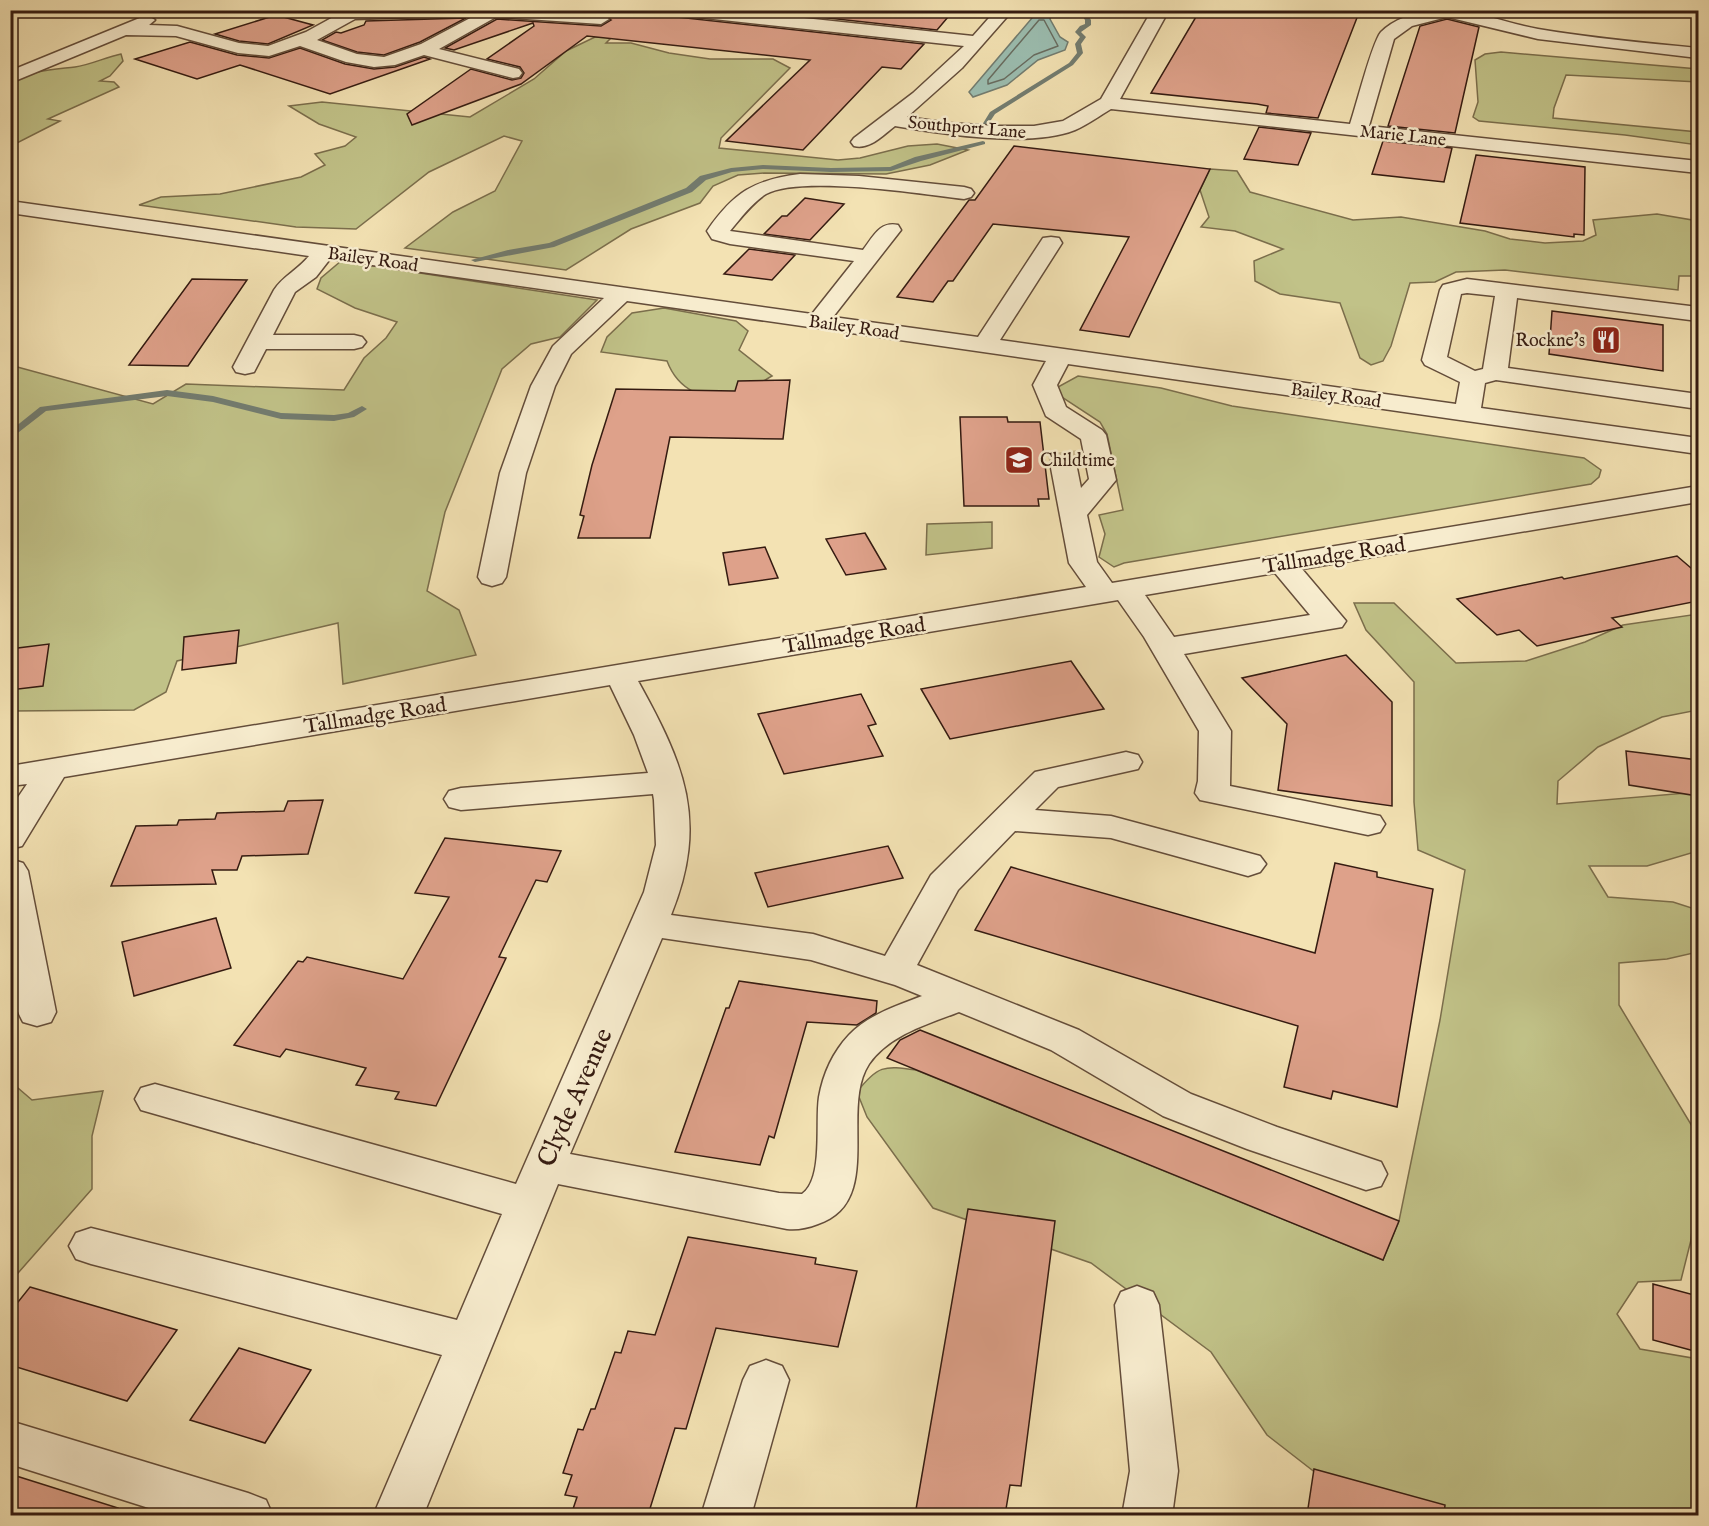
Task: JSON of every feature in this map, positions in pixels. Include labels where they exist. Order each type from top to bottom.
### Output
[{"type":"street","points":[[10,78],[51,59],[126,30],[164,10]]},
{"type":"street","points":[[677,10],[978,42]]},
{"type":"street","points":[[861,142],[892,120],[932,86],[978,42],[1005,10]]},
{"type":"street","points":[[1108,103],[1161,10]]},
{"type":"street","points":[[126,30],[177,31],[238,48],[269,51],[300,40],[352,14],[401,11],[493,11],[601,19]]},
{"type":"street","points":[[300,40],[357,58],[384,62],[420,49],[480,22],[493,11]]},
{"type":"street","points":[[1358,130],[1386,37],[1393,28],[1404,23],[1444,11],[1537,36],[1694,52]]},
{"type":"street","points":[[1537,36],[1552,25],[1571,22]]},
{"type":"street","points":[[1671,32],[1685,41],[1694,52]]},
{"type":"street","points":[[420,49],[513,72]]},
{"type":"street","name":"Marie Lane","points":[[1108,103],[1698,167]]},
{"type":"street","name":"Southport Lane","points":[[892,120],[968,130],[1034,132],[1068,126],[1108,103]]},
{"type":"street","points":[[869,257],[730,238],[718,231],[758,190],[782,183],[815,180],[859,182],[964,193]]},
{"type":"street","name":"Bailey Road","points":[[10,207],[1698,446]]},
{"type":"street","points":[[817,322],[890,230]]},
{"type":"street","points":[[984,346],[1051,243]]},
{"type":"street","points":[[245,367],[285,290],[308,272],[324,252]]},
{"type":"street","points":[[1698,314],[1467,286],[1451,290],[1434,360],[1484,376],[1698,402]]},
{"type":"street","points":[[1467,413],[1484,376],[1507,290]]},
{"type":"street","points":[[492,577],[513,472],[543,386],[561,351],[622,294]]},
{"type":"street","points":[[258,342],[354,342]]},
{"type":"street","points":[[1060,357],[1045,384],[1055,411],[1083,563],[1115,591],[1166,648],[1215,731],[1215,782],[1212,793],[1368,824]]},
{"type":"street","points":[[1055,411],[1093,435],[1103,480],[1073,514]]},
{"type":"street","name":"Tallmadge Road","points":[[10,776],[1698,494]]},
{"type":"street","points":[[1166,648],[1331,621],[1282,564]]},
{"type":"street","name":"Clyde Avenue","points":[[398,1515],[667,878],[674,845],[673,805],[668,782],[646,724],[619,674]]},
{"type":"street","points":[[894,972],[944,883],[1047,779],[1126,762]]},
{"type":"street","points":[[10,837],[53,768]]},
{"type":"street","points":[[461,799],[668,782]]},
{"type":"street","points":[[1007,819],[1111,827],[1248,864]]},
{"type":"street","points":[[10,871],[38,1012]]},
{"type":"street","points":[[649,924],[813,948],[894,972],[1065,1040],[1177,1105],[1262,1138],[1366,1174]]},
{"type":"street","points":[[544,1166],[629,1179],[796,1212],[817,1207],[825,1201],[833,1188],[836,1171],[839,1100],[843,1078],[854,1057],[889,1024],[958,997]]},
{"type":"street","points":[[155,1099],[528,1204]]},
{"type":"street","points":[[91,1246],[470,1343]]},
{"type":"street","points":[[1137,1305],[1154,1471],[1147,1515]]},
{"type":"street","points":[[726,1515],[766,1380]]},
{"type":"street","points":[[10,1442],[248,1515]]},
{"type":"green space","points":[[595,37],[612,37],[606,43],[631,43],[669,53],[710,59],[773,59],[790,68],[721,138],[719,148],[838,160],[860,158],[908,146],[937,144],[968,150],[930,165],[886,174],[764,173],[738,175],[713,186],[700,203],[631,229],[566,270],[405,248],[453,212],[495,191],[522,141],[504,136],[429,172],[356,229],[296,227],[139,205],[161,197],[220,194],[301,177],[325,165],[315,154],[345,146],[356,137],[319,124],[289,106],[322,102],[470,117],[534,79],[566,51]]},
{"type":"green space","points":[[1501,52],[1698,69],[1698,82],[1566,75],[1554,108],[1553,118],[1698,132],[1698,145],[1625,135],[1479,121],[1473,117],[1478,102],[1475,60],[1485,54]]},
{"type":"green space","points":[[121,54],[123,61],[110,76],[100,81],[114,82],[119,87],[48,119],[60,121],[15,144],[11,143],[10,83],[34,73],[81,66]]},
{"type":"green space","points":[[1210,169],[1237,171],[1250,192],[1353,220],[1401,217],[1485,231],[1510,239],[1545,243],[1583,241],[1596,235],[1593,220],[1657,214],[1698,221],[1698,276],[1679,276],[1678,290],[1505,270],[1456,272],[1435,282],[1410,283],[1391,346],[1383,361],[1371,365],[1360,358],[1340,303],[1280,294],[1255,281],[1254,261],[1283,249],[1235,231],[1201,227],[1209,217],[1200,190]]},
{"type":"green space","points":[[341,261],[597,300],[560,337],[531,344],[502,369],[445,512],[427,591],[459,610],[476,655],[343,684],[338,623],[177,661],[166,692],[134,710],[11,711],[10,365],[153,404],[186,384],[344,390],[364,358],[386,338],[397,322],[355,308],[317,289],[321,278]]},
{"type":"green space","points":[[664,308],[736,321],[748,331],[739,350],[772,376],[740,395],[713,397],[694,392],[685,386],[678,380],[667,361],[601,352],[607,337],[632,313]]},
{"type":"green space","points":[[1078,376],[1161,388],[1232,406],[1584,458],[1601,470],[1599,477],[1591,484],[1124,563],[1114,567],[1099,557],[1105,534],[1099,515],[1123,510],[1107,434],[1100,422],[1057,394],[1058,387]]},
{"type":"green space","points":[[992,522],[992,548],[926,555],[927,524]]},
{"type":"green space","points":[[1354,603],[1394,603],[1456,663],[1526,661],[1585,642],[1623,625],[1698,614],[1698,710],[1662,717],[1598,747],[1558,781],[1557,804],[1698,792],[1698,851],[1647,866],[1589,866],[1608,897],[1673,902],[1698,910],[1698,952],[1667,959],[1619,963],[1619,1005],[1698,1136],[1698,1173],[1691,1240],[1681,1280],[1638,1282],[1617,1314],[1640,1349],[1698,1359],[1698,1515],[1370,1515],[1267,1435],[1211,1352],[1091,1263],[933,1208],[867,1117],[857,1092],[870,1077],[882,1069],[916,1070],[1383,1260],[1399,1221],[1440,1020],[1465,870],[1418,850],[1414,802],[1414,682],[1366,630]]},
{"type":"green space","points":[[11,1082],[32,1100],[103,1091],[92,1136],[92,1189],[11,1281]]},
{"type":"water","points":[[1038,11],[1051,11],[1050,19],[1060,37],[1068,42],[1065,50],[1038,60],[1007,85],[973,97],[969,92]]},
{"type":"building","points":[[579,10],[667,10],[677,17],[924,44],[901,69],[882,67],[803,150],[726,141],[810,60],[587,36],[521,84],[412,125],[407,114],[471,69],[512,80],[521,78],[524,73],[520,67],[487,59],[534,26],[533,23],[454,50],[445,48],[497,19],[601,26],[611,20],[597,12]]},
{"type":"building","points":[[755,10],[954,10],[937,30]]},
{"type":"building","points":[[1200,10],[1360,10],[1318,118],[1266,113],[1268,106],[1257,104],[1151,93]]},
{"type":"building","points":[[276,15],[313,25],[268,44],[239,41],[215,34]]},
{"type":"building","points":[[466,18],[420,42],[384,55],[357,52],[322,40],[336,32],[341,33],[364,25],[366,21]]},
{"type":"building","points":[[1447,19],[1479,27],[1455,133],[1388,126],[1420,26]]},
{"type":"building","points":[[190,42],[237,55],[269,58],[300,48],[345,64],[374,69],[395,67],[424,57],[430,59],[330,94],[240,65],[197,79],[135,59]]},
{"type":"building","points":[[1259,127],[1311,133],[1298,165],[1244,159]]},
{"type":"building","points":[[1383,141],[1452,148],[1444,182],[1372,174]]},
{"type":"building","points":[[1014,146],[1210,169],[1129,337],[1080,330],[1129,237],[993,224],[953,281],[948,281],[933,302],[897,297],[969,200],[975,200]]},
{"type":"building","points":[[1476,155],[1585,167],[1584,235],[1574,234],[1574,237],[1460,223]]},
{"type":"building","points":[[805,198],[844,204],[810,240],[764,234],[782,216],[787,216]]},
{"type":"building","points":[[749,249],[795,255],[772,280],[724,274]]},
{"type":"building","points":[[192,279],[247,280],[188,366],[129,365]]},
{"type":"building","name":"Rockne's","points":[[1552,311],[1663,325],[1663,371],[1549,354]]},
{"type":"building","points":[[790,380],[783,439],[670,437],[650,538],[578,538],[584,516],[580,515],[592,465],[616,389],[735,391],[738,381]]},
{"type":"building","name":"Childtime","points":[[960,417],[1007,417],[1008,422],[1040,422],[1049,499],[1038,499],[1039,506],[964,506]]},
{"type":"building","points":[[865,533],[886,569],[846,575],[826,539]]},
{"type":"building","points":[[765,547],[778,578],[729,585],[723,553]]},
{"type":"building","points":[[1677,556],[1698,574],[1698,601],[1612,618],[1622,627],[1537,646],[1519,630],[1497,635],[1457,599],[1562,577],[1564,579]]},
{"type":"building","points":[[239,630],[236,663],[182,670],[184,637]]},
{"type":"building","points":[[49,644],[43,686],[10,690],[10,649]]},
{"type":"building","points":[[1346,655],[1392,702],[1392,806],[1278,790],[1287,724],[1242,678]]},
{"type":"building","points":[[1071,661],[1104,709],[950,739],[921,689]]},
{"type":"building","points":[[861,694],[876,724],[868,726],[883,756],[784,774],[758,714]]},
{"type":"building","points":[[1626,751],[1698,760],[1698,796],[1629,785]]},
{"type":"building","points":[[323,800],[308,854],[242,856],[237,870],[212,870],[216,884],[111,886],[136,826],[177,825],[179,820],[215,819],[217,813],[284,811],[288,801]]},
{"type":"building","points":[[445,838],[561,851],[547,882],[536,880],[499,957],[506,958],[436,1106],[395,1099],[399,1092],[356,1085],[366,1068],[286,1049],[280,1057],[234,1045],[298,961],[303,962],[307,957],[403,979],[449,897],[415,893]]},
{"type":"building","points":[[888,846],[903,878],[768,907],[755,873]]},
{"type":"building","points":[[1335,863],[1377,872],[1377,877],[1433,889],[1397,1107],[1333,1091],[1331,1099],[1284,1087],[1298,1026],[975,930],[1011,867],[1315,953]]},
{"type":"building","points":[[216,918],[231,968],[134,996],[122,942]]},
{"type":"building","points":[[739,981],[877,1001],[876,1013],[857,1025],[807,1022],[774,1138],[769,1136],[760,1165],[675,1152],[726,1008],[729,1008]]},
{"type":"building","points":[[920,1030],[1399,1221],[1383,1260],[887,1058],[900,1040]]},
{"type":"building","points":[[968,1209],[1055,1221],[1021,1486],[1010,1485],[1005,1515],[915,1515]]},
{"type":"building","points":[[688,1237],[816,1258],[815,1264],[857,1271],[838,1347],[716,1328],[686,1429],[675,1428],[648,1515],[571,1515],[577,1497],[565,1495],[572,1475],[563,1473],[578,1429],[583,1430],[591,1409],[595,1409],[615,1352],[621,1353],[628,1331],[655,1335]]},
{"type":"building","points":[[1653,1284],[1698,1296],[1698,1352],[1653,1340]]},
{"type":"building","points":[[30,1287],[177,1330],[127,1401],[10,1365],[10,1312]]},
{"type":"building","points":[[239,1348],[311,1370],[265,1443],[190,1420]]},
{"type":"building","points":[[1314,1469],[1445,1505],[1444,1515],[1307,1515]]},
{"type":"building","points":[[10,1474],[118,1508],[117,1515],[10,1515]]},
{"type":"waterway","points":[[985,125],[992,113],[1071,64],[1080,53],[1078,44],[1083,37],[1078,32],[1082,27],[1088,25],[1088,20],[1081,10]]},
{"type":"waterway","points":[[475,260],[551,245],[689,190],[703,178],[731,170],[763,167],[831,170],[891,169],[918,159],[983,143]]},
{"type":"waterway","points":[[10,436],[43,409],[167,393],[213,399],[281,416],[334,418],[351,415],[362,409]]},
{"type":"tunnel","points":[[1062,452],[1064,468]]},
{"type":"place","name":"Rockne's","points":[[1606,340]]},
{"type":"place","name":"Childtime","points":[[1019,460]]}]
